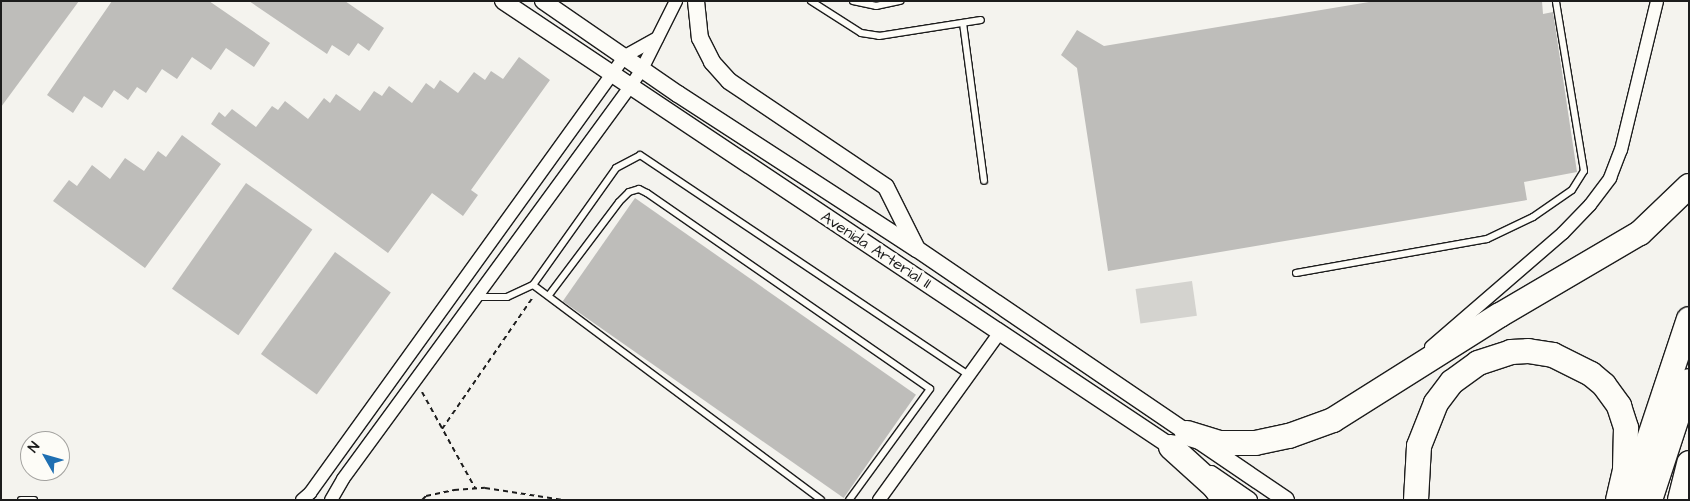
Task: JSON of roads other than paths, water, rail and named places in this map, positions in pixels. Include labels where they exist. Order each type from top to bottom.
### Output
[{"type":"highway","points":[[1179,440],[1220,443],[1263,442],[1288,436],[1333,420],[1500,315],[1640,233],[1689,186]]},
{"type":"highway","points":[[1629,500],[1689,320]]},
{"type":"highway","points":[[1416,500],[1419,446],[1436,402],[1452,382],[1478,363],[1511,352],[1528,351],[1553,355],[1591,374],[1604,385],[1619,406],[1626,428],[1625,470],[1618,500]]},
{"type":"highway","points":[[1650,500],[1689,381]]},
{"type":"highway","points":[[1179,440],[1224,500]]},
{"type":"highway","points":[[1680,500],[1689,463]]},
{"type":"street","name":"Avenida Arterial II","points":[[504,1],[612,75],[1000,332],[1179,440],[1286,500]]},
{"type":"street","name":"Avenida Arterial II","points":[[543,1],[917,250],[1179,440],[1249,500]]},
{"type":"street","points":[[331,500],[343,479],[630,87],[642,68],[676,1]]},
{"type":"street","points":[[696,1],[700,38],[712,62],[729,81],[886,187],[917,250]]},
{"type":"street","points":[[1377,394],[1563,233],[1590,205],[1610,178],[1621,150],[1656,1]]},
{"type":"street","points":[[302,500],[310,493],[624,56],[658,38]]},
{"type":"street","points":[[879,500],[1000,332]]},
{"type":"lane","points":[[812,1],[861,33],[879,36],[981,20]]},
{"type":"lane","points":[[853,1],[876,6],[900,1]]},
{"type":"lane","points":[[1296,273],[1487,239],[1533,217],[1572,190],[1584,172],[1556,1]]},
{"type":"lane","points":[[963,23],[984,181]]},
{"type":"lane","points":[[476,297],[507,297],[536,287],[616,168],[640,155],[969,375]]},
{"type":"lane","points":[[549,295],[630,192],[638,190],[655,198],[930,389],[849,500]]},
{"type":"lane","points":[[536,287],[821,500]]},
{"type":"lane","points":[[21,500],[34,500]]}]
